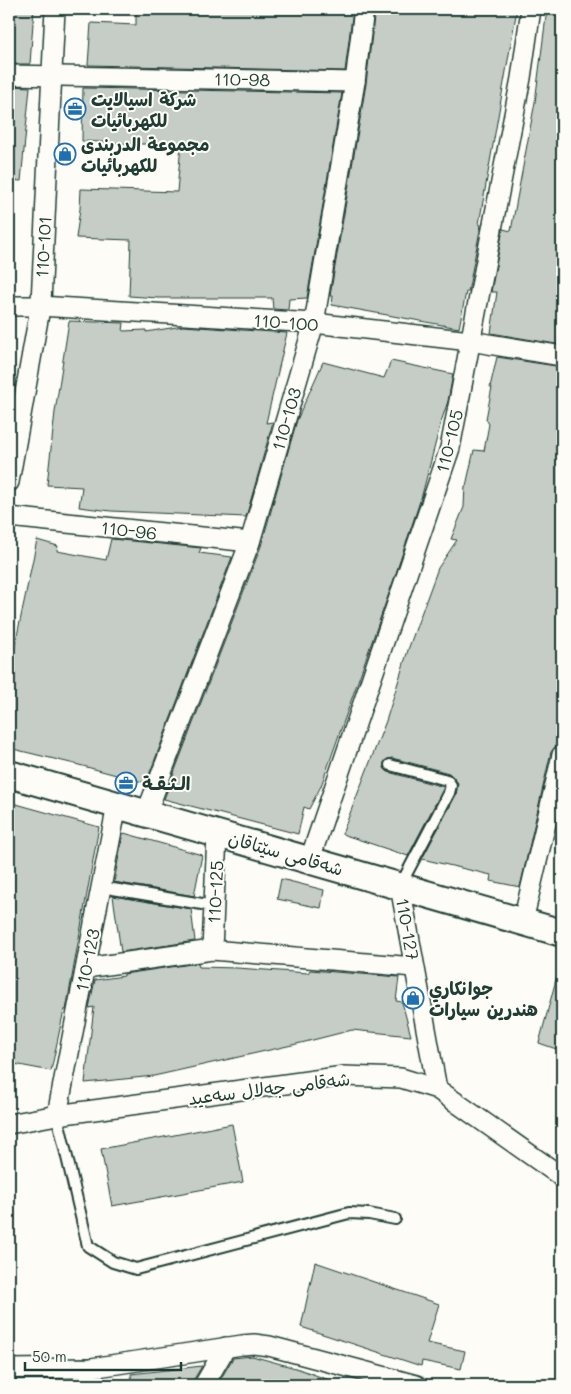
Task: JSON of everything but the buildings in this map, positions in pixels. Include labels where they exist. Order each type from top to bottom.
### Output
[{"type":"main road","name":"شەقامی سێتاقان","points":[[9,774],[562,933]]},
{"type":"street","name":"110-101","points":[[9,482],[40,306],[55,9]]},
{"type":"street","name":"110-103","points":[[146,814],[250,542],[314,323],[355,82],[364,9]]},
{"type":"street","name":"110-105","points":[[310,859],[450,448],[521,78],[531,9]]},
{"type":"street","name":"110-98","points":[[9,75],[355,82]]},
{"type":"street","name":"110-100","points":[[9,306],[40,306],[314,323],[470,340],[562,356]]},
{"type":"street","name":"110-96","points":[[9,518],[250,542]]},
{"type":"street","points":[[523,922],[562,755]]},
{"type":"street","name":"110-123","points":[[57,1115],[117,805]]},
{"type":"street","name":"110-125","points":[[212,950],[217,834]]},
{"type":"street","name":"110-127","points":[[400,886],[438,1089]]},
{"type":"street","points":[[86,968],[212,950],[414,967]]},
{"type":"street","name":"شەقامی جەلال سەعید","points":[[9,1124],[57,1115],[344,1076],[401,1078],[438,1089],[562,1177]]},
{"type":"street","points":[[9,1370],[91,1368],[254,1344],[269,1346],[365,1379],[416,1385]]},
{"type":"street","points":[[204,1385],[226,1347]]},
{"type":"street","points":[[80,1385],[91,1368]]},
{"type":"lane","points":[[390,765],[447,780],[451,785],[442,809],[400,886]]},
{"type":"lane","points":[[101,888],[214,906]]},
{"type":"lane","points":[[57,1115],[88,1246],[113,1262],[136,1270],[349,1213],[369,1214],[395,1219]]},
{"type":"place","name":"شركة اسيالايت للكهربائيات","points":[[75,109]]},
{"type":"place","name":"مجموعة الدربندی للكهربائیات","points":[[65,154]]},
{"type":"place","name":"الـثـقـة","points":[[126,783]]},
{"type":"place","name":"جوانكاري هندرين سيارات","points":[[413,998]]}]
